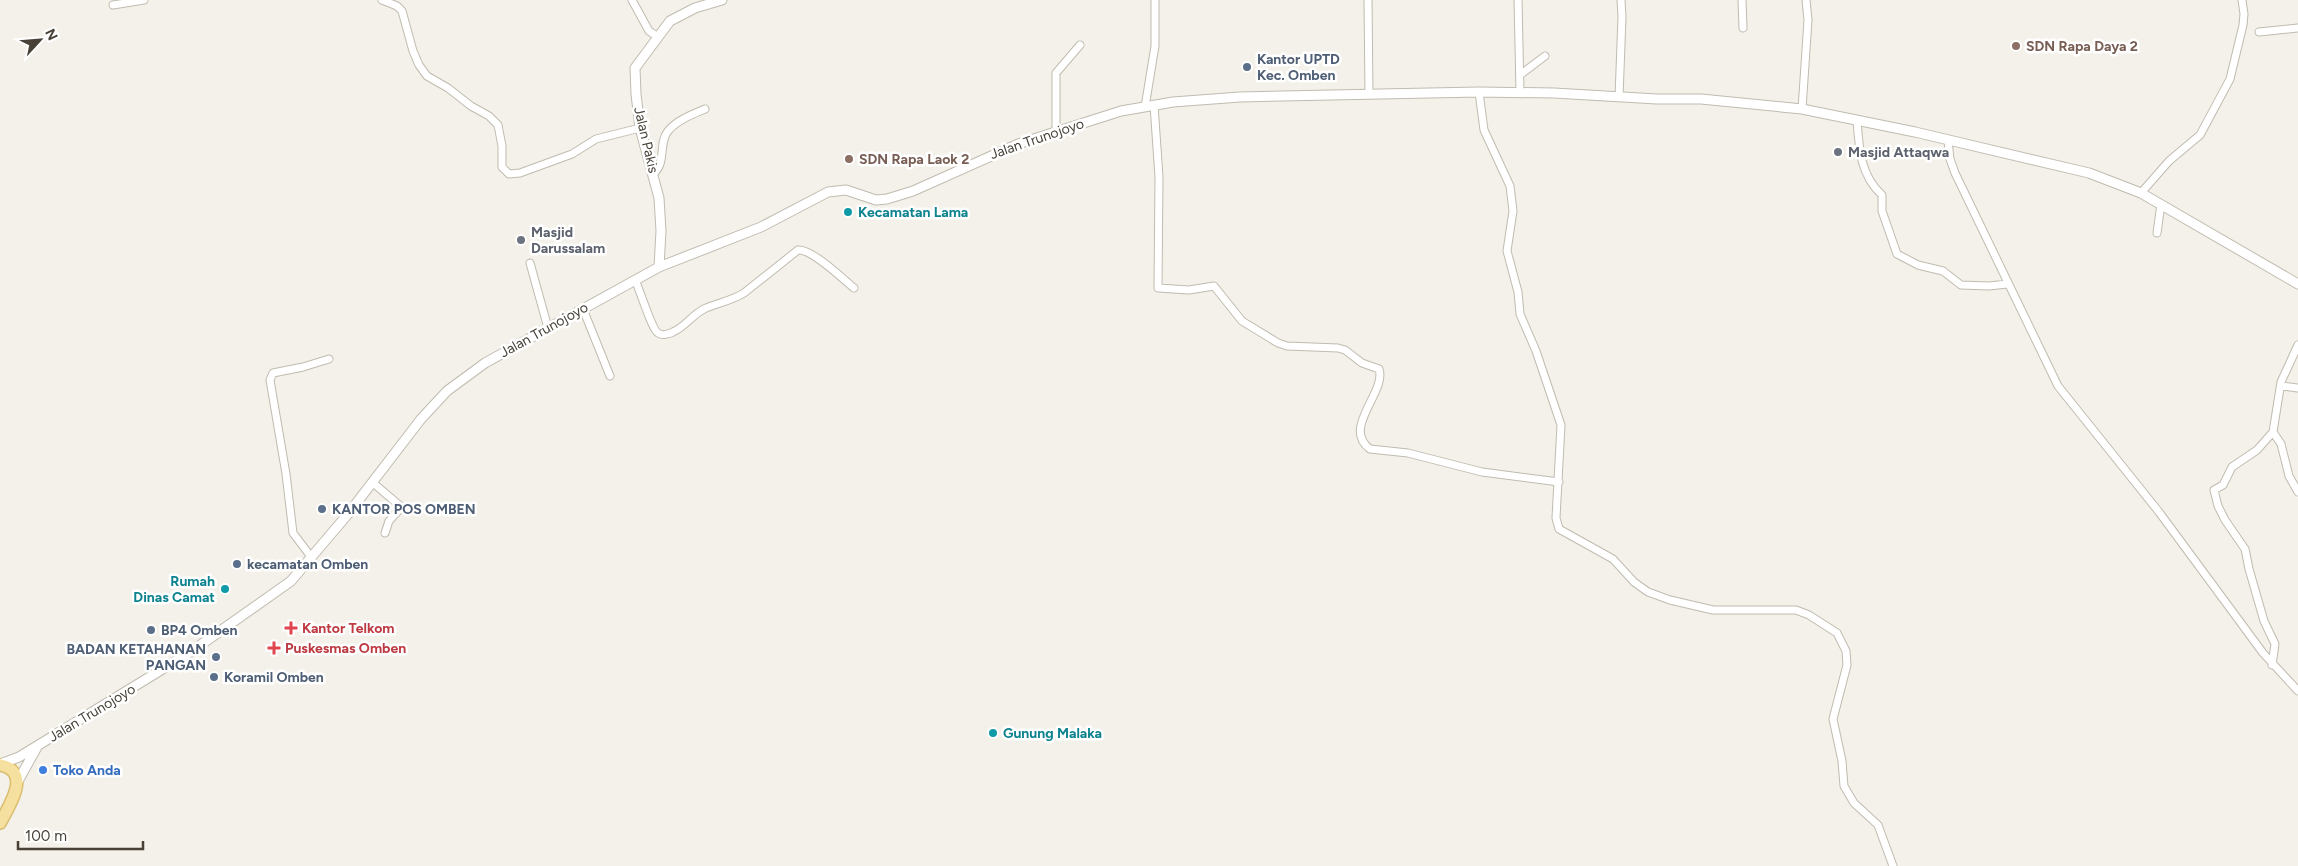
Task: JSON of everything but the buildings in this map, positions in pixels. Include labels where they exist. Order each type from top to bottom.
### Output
[{"type":"main road","points":[[0,765],[14,770],[17,784],[0,822]]},
{"type":"street","points":[[113,5],[144,0]]},
{"type":"street","points":[[382,0],[397,6],[402,11],[413,51],[419,65],[427,76],[489,116],[498,125],[502,146],[502,167],[509,174],[520,173],[572,154],[596,139],[640,128]]},
{"type":"street","points":[[632,0],[649,31],[658,37]]},
{"type":"street","name":"Jalan Pakis","points":[[659,267],[661,214],[653,174],[640,128],[635,71],[637,64],[670,21],[695,8],[722,0]]},
{"type":"street","points":[[1155,0],[1155,46],[1150,106],[1159,169],[1158,288],[1189,290],[1214,286],[1242,320],[1278,343],[1286,346],[1338,348],[1345,350],[1362,363],[1379,369],[1379,385],[1362,422],[1362,438],[1370,449],[1408,453],[1482,472],[1559,482]]},
{"type":"street","points":[[1368,0],[1369,94]]},
{"type":"street","points":[[1518,0],[1520,92]]},
{"type":"street","points":[[1619,97],[1622,16],[1620,0]]},
{"type":"street","points":[[1742,0],[1743,28]]},
{"type":"street","points":[[1802,109],[1808,20],[1806,0]]},
{"type":"street","points":[[2141,193],[2169,161],[2200,135],[2230,79],[2243,25],[2242,0]]},
{"type":"street","points":[[2259,32],[2298,28]]},
{"type":"street","points":[[1056,131],[1056,73],[1059,66],[1080,45]]},
{"type":"street","points":[[1520,76],[1545,56]]},
{"type":"street","points":[[1479,92],[1484,130],[1503,169],[1511,195],[1513,220],[1507,251],[1518,292],[1520,314],[1536,351],[1561,425],[1556,518],[1559,528],[1614,559],[1634,582],[1648,592],[1682,604],[1713,610],[1796,610],[1810,615],[1836,633],[1848,657],[1848,665],[1833,719],[1842,761],[1844,786],[1854,803],[1878,825],[1893,866]]},
{"type":"street","name":"Jalan Trunojoyo","points":[[0,765],[19,757],[214,636],[291,581],[312,558],[421,419],[447,390],[485,363],[659,267],[775,221],[828,192],[846,190],[876,200],[887,200],[912,191],[995,153],[1056,131],[1121,111],[1188,100],[1240,96],[1479,92],[1701,100],[1802,109],[1948,140],[2089,173],[2141,193],[2298,284]]},
{"type":"street","points":[[653,174],[659,166],[668,130],[685,118],[705,109]]},
{"type":"street","points":[[1857,120],[1861,163],[1876,190],[1882,195],[1882,211],[1897,254],[1918,265],[1943,271],[1961,285],[1989,286],[2007,284]]},
{"type":"street","points":[[1948,140],[1950,160],[1955,173],[2007,284],[2058,386],[2119,460],[2272,665],[2298,691]]},
{"type":"street","points":[[2157,233],[2161,204]]},
{"type":"street","points":[[634,280],[641,291],[653,328],[658,334],[663,335],[671,334],[681,328],[704,309],[739,296],[798,250],[804,250],[812,254],[854,288]]},
{"type":"street","points":[[530,263],[548,328]]},
{"type":"street","points":[[583,309],[610,376]]},
{"type":"street","points":[[2272,665],[2275,644],[2264,621],[2245,549],[2224,520],[2214,490],[2223,484],[2232,467],[2257,450],[2273,432],[2281,386],[2298,346]]},
{"type":"street","points":[[312,558],[293,533],[270,380],[273,373],[278,370],[303,367],[329,358]]},
{"type":"street","points":[[2281,386],[2298,388]]},
{"type":"street","points":[[2273,432],[2281,444],[2289,476],[2298,492]]},
{"type":"street","points":[[372,482],[399,504],[400,509],[390,521],[385,534]]},
{"type":"street","points":[[17,784],[38,745]]},
{"type":"place","name":"SDN Rapa Daya 2","points":[[2016,46]]},
{"type":"place","name":"Kantor UPTD Kec. Omben","points":[[1247,67]]},
{"type":"place","name":"Masjid Attaqwa","points":[[1838,152]]},
{"type":"place","name":"SDN Rapa Laok 2","points":[[849,159]]},
{"type":"place","name":"Kecamatan Lama","points":[[848,212]]},
{"type":"place","name":"Masjid Darussalam","points":[[521,240]]},
{"type":"place","name":"KANTOR POS OMBEN","points":[[322,509]]},
{"type":"place","name":"kecamatan Omben","points":[[237,564]]},
{"type":"place","name":"Rumah Dinas Camat","points":[[225,589]]},
{"type":"place","name":"Kantor Telkom","points":[[291,628]]},
{"type":"place","name":"BP4 Omben","points":[[151,630]]},
{"type":"place","name":"Puskesmas Omben","points":[[274,648]]},
{"type":"place","name":"BADAN KETAHANAN PANGAN","points":[[216,657]]},
{"type":"place","name":"Koramil Omben","points":[[214,677]]},
{"type":"place","name":"Gunung Malaka","points":[[993,733]]},
{"type":"place","name":"Toko Anda","points":[[43,770]]}]
